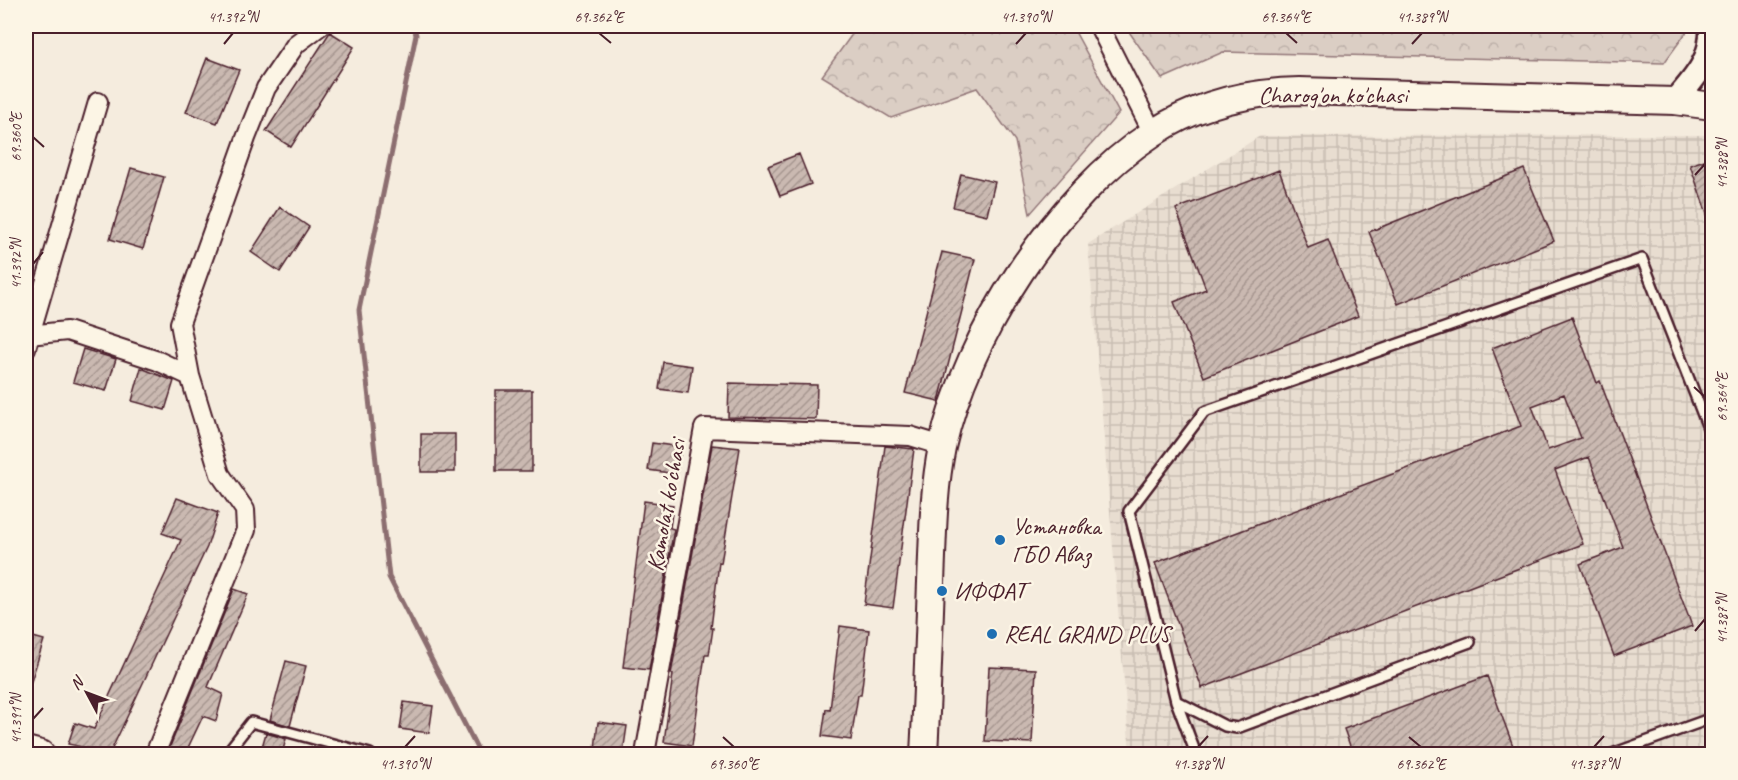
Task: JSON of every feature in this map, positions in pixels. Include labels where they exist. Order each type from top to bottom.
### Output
[{"type":"main road","name":"Charog'on ko'chasi","points":[[924,754],[934,496],[943,446],[956,400],[973,357],[1018,276],[1078,197],[1113,163],[1153,133],[1186,115],[1223,101],[1258,93],[1279,91],[1675,100]]},
{"type":"main road","points":[[1675,100],[1713,93]]},
{"type":"main road","points":[[1675,100],[1713,106]]},
{"type":"main road","points":[[26,750],[41,754]]},
{"type":"street","points":[[155,754],[246,530],[245,510],[220,474],[190,376],[180,323],[266,88],[296,44],[320,26]]},
{"type":"street","points":[[1099,26],[1153,133]]},
{"type":"street","points":[[1675,100],[1694,79],[1706,59],[1712,40],[1711,26]]},
{"type":"street","points":[[27,342],[98,102]]},
{"type":"street","points":[[27,342],[68,331],[158,361],[190,376]]},
{"type":"street","name":"Kamolat ko'chasi","points":[[645,754],[704,428],[910,436],[943,446]]},
{"type":"lane","points":[[1196,754],[1176,700],[1129,511],[1204,412],[1642,259],[1713,438]]},
{"type":"lane","points":[[1176,700],[1225,726],[1237,728],[1470,642]]},
{"type":"lane","points":[[1612,754],[1713,718]]},
{"type":"lane","points":[[226,754],[251,722],[370,754]]},
{"type":"shaded area","points":[[1712,135],[1712,754],[1130,754],[1088,244],[1260,136]]},
{"type":"green space","points":[[858,26],[1072,26],[1119,113],[1030,214],[1015,141],[977,88],[891,118],[822,76]]},
{"type":"green space","points":[[1125,26],[1691,26],[1664,63],[1223,52],[1162,79]]},
{"type":"building","points":[[330,32],[354,47],[291,147],[266,131]]},
{"type":"building","points":[[207,58],[239,70],[217,123],[186,112]]},
{"type":"building","points":[[799,154],[811,184],[780,196],[768,166]]},
{"type":"building","points":[[1713,157],[1713,222],[1710,223],[1690,165]]},
{"type":"building","points":[[131,168],[164,177],[143,249],[110,239]]},
{"type":"building","points":[[1524,169],[1554,241],[1398,304],[1369,232]]},
{"type":"building","points":[[1279,170],[1308,248],[1328,240],[1358,316],[1204,377],[1174,302],[1206,289],[1176,209]]},
{"type":"building","points":[[961,174],[995,182],[987,215],[953,207]]},
{"type":"building","points":[[280,207],[309,227],[280,272],[251,252]]},
{"type":"building","points":[[942,252],[975,259],[939,401],[905,393]]},
{"type":"building","points":[[1572,317],[1597,383],[1600,381],[1692,626],[1614,656],[1580,564],[1623,547],[1589,457],[1555,470],[1583,544],[1202,688],[1155,563],[1521,426],[1492,348]],"holes":[[[1564,394],[1581,438],[1548,450],[1532,406]]]},
{"type":"building","points":[[83,349],[116,359],[106,391],[73,382]]},
{"type":"building","points":[[663,362],[692,366],[688,393],[659,389]]},
{"type":"building","points":[[141,368],[174,381],[165,410],[132,401]]},
{"type":"building","points":[[729,383],[817,385],[816,419],[728,417]]},
{"type":"building","points":[[496,390],[532,390],[532,471],[496,471]]},
{"type":"building","points":[[421,434],[455,434],[455,472],[421,472]]},
{"type":"building","points":[[652,443],[681,447],[677,474],[648,470]]},
{"type":"building","points":[[712,445],[740,448],[721,563],[719,562],[711,628],[713,628],[709,655],[705,655],[692,746],[664,742],[673,674],[671,674]]},
{"type":"building","points":[[885,446],[914,449],[893,608],[864,604]]},
{"type":"building","points":[[177,498],[218,513],[207,547],[110,753],[68,744],[75,723],[94,729],[181,540],[162,533]]},
{"type":"building","points":[[644,501],[673,505],[670,528],[674,529],[649,670],[623,667]]},
{"type":"building","points":[[234,589],[248,594],[208,687],[223,694],[216,721],[203,716],[185,754],[167,754]]},
{"type":"building","points":[[840,626],[869,630],[861,695],[858,695],[851,740],[822,736],[826,709],[830,710]]},
{"type":"building","points":[[26,635],[44,640],[29,688],[26,688]]},
{"type":"building","points":[[286,661],[306,666],[290,726],[270,720]]},
{"type":"building","points":[[989,667],[1036,669],[1032,743],[985,741]]},
{"type":"building","points":[[1487,676],[1516,754],[1353,754],[1344,729]]},
{"type":"building","points":[[404,702],[433,706],[429,733],[400,729]]},
{"type":"building","points":[[598,722],[627,726],[623,753],[595,749]]},
{"type":"building","points":[[266,733],[286,739],[282,754],[260,754]]},
{"type":"waterway","points":[[414,26],[416,35],[359,310],[389,577],[480,754]]},
{"type":"place","name":"Установка ГБО Аваз","points":[[1000,540]]},
{"type":"place","name":"ИФФАТ","points":[[942,591]]},
{"type":"place","name":"REAL GRAND PLUS","points":[[992,634]]}]
